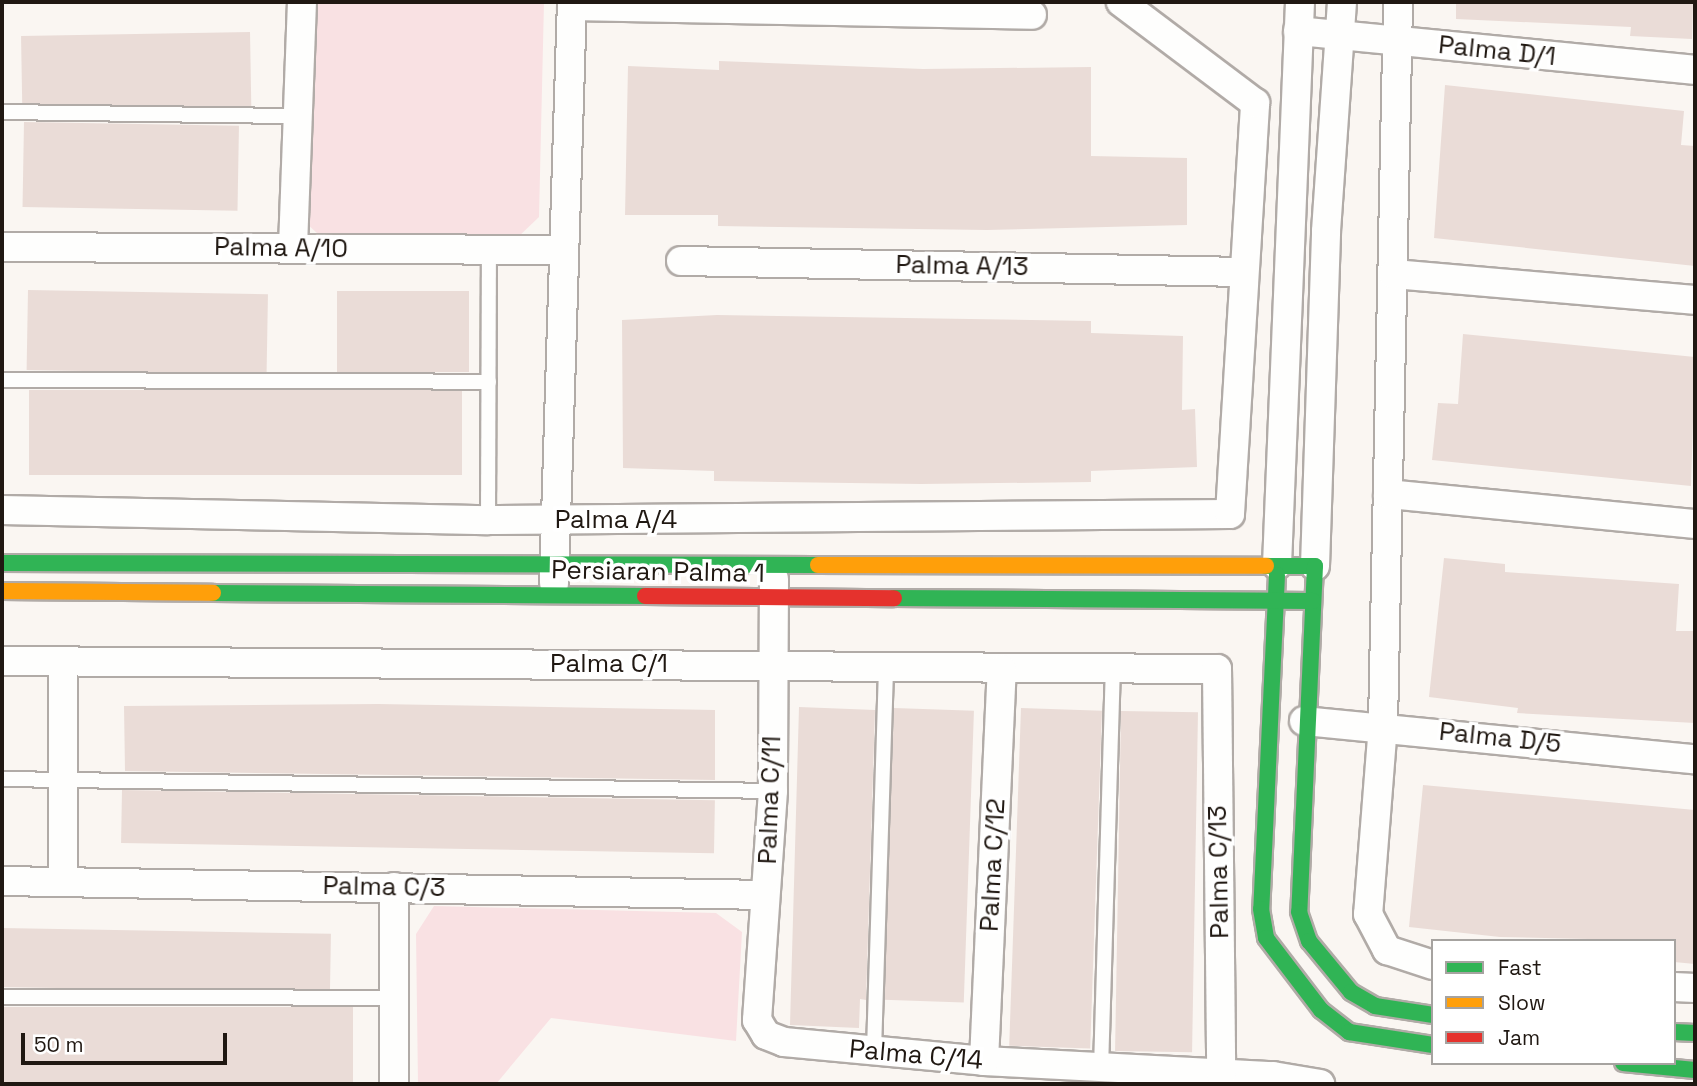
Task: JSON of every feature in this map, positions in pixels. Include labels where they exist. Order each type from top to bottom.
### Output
[{"type":"street","points":[[293,247],[302,2]]},
{"type":"street","points":[[1121,2],[1255,103],[1243,272]]},
{"type":"street","points":[[1300,2],[1277,600],[1261,909],[1266,938],[1321,1010],[1349,1032],[1431,1045]]},
{"type":"street","points":[[1342,2],[1326,231],[1315,566],[1304,721],[1299,912],[1308,941],[1351,992],[1375,1006],[1431,1015]]},
{"type":"street","points":[[1398,2],[1383,725],[1368,914],[1387,950],[1431,964]]},
{"type":"street","points":[[552,594],[557,561],[560,250],[572,4],[1032,15]]},
{"type":"street","name":"Palma D/1","points":[[1298,31],[1695,70]]},
{"type":"street","name":"Palma A/10","points":[[2,247],[293,247],[489,253],[560,250]]},
{"type":"street","name":"Palma A/13","points":[[681,261],[1243,272]]},
{"type":"street","name":"Palma A/4","points":[[2,510],[488,520],[1230,514],[1243,272]]},
{"type":"street","points":[[1393,274],[1695,300]]},
{"type":"street","points":[[1388,494],[1695,524]]},
{"type":"street","points":[[2,563],[557,561],[1315,566]]},
{"type":"street","name":"Palma C/11","points":[[766,1035],[757,1020],[772,791],[774,562]]},
{"type":"street","name":"Persiaran Palma 1","points":[[2,591],[1313,601]]},
{"type":"street","name":"Palma C/1","points":[[2,661],[1217,669]]},
{"type":"street","points":[[63,881],[64,661]]},
{"type":"street","name":"Palma C/12","points":[[985,1061],[1002,669]]},
{"type":"street","name":"Palma C/13","points":[[1217,669],[1221,1074]]},
{"type":"street","name":"Palma D/5","points":[[1304,721],[1383,725],[1695,759]]},
{"type":"street","name":"Palma C/3","points":[[2,881],[765,895]]},
{"type":"street","points":[[394,887],[394,1084]]},
{"type":"street","points":[[1676,987],[1695,988]]},
{"type":"street","points":[[1676,1032],[1695,1033]]},
{"type":"street","name":"Palma C/14","points":[[766,1035],[783,1042],[874,1051],[1101,1069],[1221,1074],[1308,1084]]},
{"type":"street","points":[[1644,1065],[1695,1070]]},
{"type":"lane","points":[[2,112],[299,116]]},
{"type":"lane","points":[[488,520],[489,253]]},
{"type":"lane","points":[[2,380],[489,382]]},
{"type":"lane","points":[[874,1051],[886,665]]},
{"type":"lane","points":[[1101,1069],[1113,669]]},
{"type":"lane","points":[[2,779],[772,791]]},
{"type":"lane","points":[[2,996],[393,998]]},
{"type":"shaded area","points":[[313,2],[544,2],[539,217],[516,239],[318,234],[305,222]]},
{"type":"shaded area","points":[[434,906],[716,913],[742,932],[736,1041],[551,1018],[496,1084],[418,1084],[416,934]]},
{"type":"building","points":[[1456,2],[1693,2],[1692,39],[1630,36],[1631,27],[1456,19]]},
{"type":"building","points":[[250,32],[251,106],[22,110],[21,36]]},
{"type":"building","points":[[719,61],[923,69],[1091,67],[1091,156],[1187,158],[1187,225],[987,230],[718,226],[718,215],[625,215],[628,66],[719,70]]},
{"type":"building","points":[[1445,85],[1684,111],[1681,145],[1695,146],[1695,266],[1434,238]]},
{"type":"building","points":[[24,122],[239,126],[237,211],[23,207]]},
{"type":"building","points":[[28,290],[268,294],[267,374],[27,370]]},
{"type":"building","points":[[337,291],[469,291],[469,372],[337,372]]},
{"type":"building","points":[[717,315],[1091,321],[1091,333],[1183,336],[1182,410],[1195,409],[1197,467],[1091,471],[1091,482],[921,484],[714,481],[714,471],[623,468],[622,320]]},
{"type":"building","points":[[1463,334],[1695,357],[1691,486],[1432,460],[1438,403],[1458,404]]},
{"type":"building","points":[[29,390],[462,390],[462,475],[29,475]]},
{"type":"building","points":[[1444,558],[1505,564],[1505,572],[1679,584],[1676,631],[1695,631],[1695,723],[1517,713],[1518,708],[1429,697]]},
{"type":"building","points":[[378,704],[715,710],[715,780],[125,771],[124,706]]},
{"type":"building","points":[[799,707],[875,710],[866,1000],[860,999],[859,1028],[790,1025]]},
{"type":"building","points":[[894,708],[974,711],[964,1003],[884,1000]]},
{"type":"building","points":[[1021,708],[1102,711],[1090,1049],[1009,1046]]},
{"type":"building","points":[[1121,711],[1198,712],[1192,1052],[1115,1051]]},
{"type":"building","points":[[1423,785],[1695,810],[1695,964],[1676,962],[1676,939],[1500,937],[1409,927]]},
{"type":"building","points":[[122,790],[715,800],[714,853],[121,843]]},
{"type":"building","points":[[2,928],[331,934],[330,993],[2,987]]},
{"type":"building","points":[[2,1007],[353,1007],[353,1084],[2,1084]]},
{"type":"traffic: fast","points":[[2,563],[818,565]]},
{"type":"traffic: fast","points":[[1266,566],[1315,566],[1299,912],[1309,941],[1351,992],[1375,1006],[1431,1015]]},
{"type":"traffic: fast","points":[[1277,575],[1261,909],[1266,938],[1321,1010],[1349,1032],[1431,1045]]},
{"type":"traffic: fast","points":[[213,593],[645,596]]},
{"type":"traffic: fast","points":[[894,598],[1313,601]]},
{"type":"traffic: fast","points":[[1676,1032],[1695,1033]]},
{"type":"traffic: fast","points":[[1644,1065],[1695,1070]]},
{"type":"traffic: slow","points":[[818,565],[1266,566]]},
{"type":"traffic: slow","points":[[2,591],[213,593]]},
{"type":"traffic: jam","points":[[645,596],[894,598]]}]
